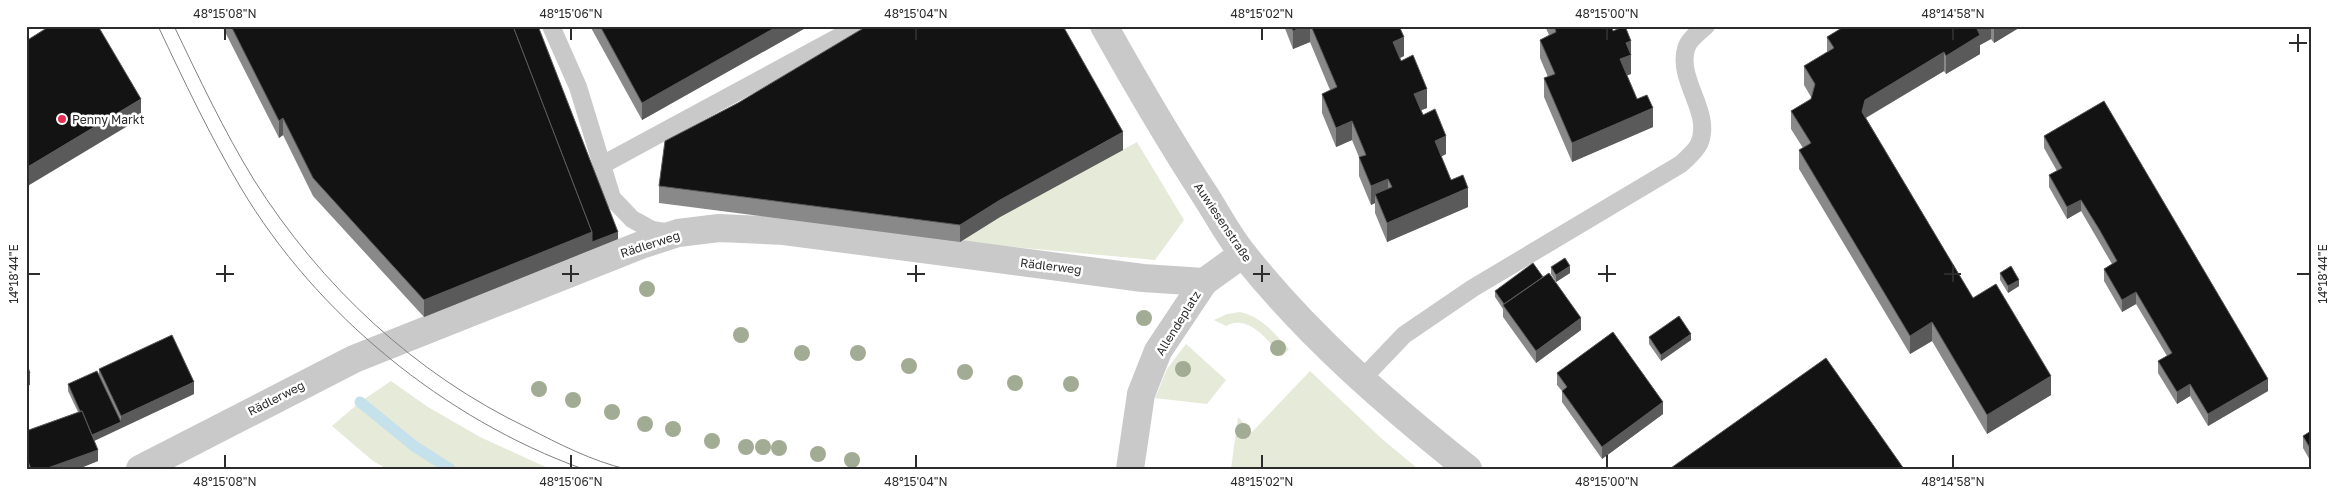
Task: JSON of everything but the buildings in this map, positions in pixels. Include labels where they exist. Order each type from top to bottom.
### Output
[{"type":"street","name":"Auwiesenstraße","points":[[1104,26],[1194,177],[1243,254],[1286,305],[1336,357],[1414,426],[1468,469]]},
{"type":"street","name":"Rädlerweg","points":[[140,469],[354,359],[641,245],[678,233],[719,228],[784,231],[1143,278],[1204,282]]},
{"type":"street","name":"Allendeplatz","points":[[1130,469],[1141,394],[1158,350],[1204,282],[1243,254]]},
{"type":"lane","points":[[551,26],[578,87],[612,198],[632,219],[652,230],[678,233]]},
{"type":"lane","points":[[602,165],[859,26]]},
{"type":"lane","points":[[1362,379],[1404,335],[1474,288],[1681,164],[1696,150],[1700,142],[1701,128],[1699,114],[1685,71],[1686,49],[1692,39],[1706,26]]},
{"type":"green space","points":[[1137,142],[1184,220],[1155,260],[960,242],[1000,217]]},
{"type":"green space","points":[[1240,312],[1248,314],[1261,322],[1289,349],[1282,356],[1264,336],[1250,326],[1234,323],[1226,326],[1214,320],[1227,314]]},
{"type":"green space","points":[[1186,344],[1226,380],[1207,404],[1155,398],[1167,369]]},
{"type":"green space","points":[[1310,371],[1381,438],[1418,469],[1231,469],[1238,417],[1252,432]]},
{"type":"green space","points":[[391,381],[428,407],[480,437],[550,469],[387,469],[373,461],[332,426],[360,402]]},
{"type":"waterway","points":[[360,402],[414,446],[450,469]]},
{"type":"tram line","points":[[158,26],[208,128],[241,188],[272,234],[307,278],[346,319],[388,357],[433,391],[481,422],[531,448],[583,469]]},
{"type":"tram line","points":[[174,26],[202,85],[254,180],[280,219],[340,291],[409,354],[487,406],[576,452],[626,469]]},
{"type":"place","name":"Penny Markt","points":[[62,119]]}]
